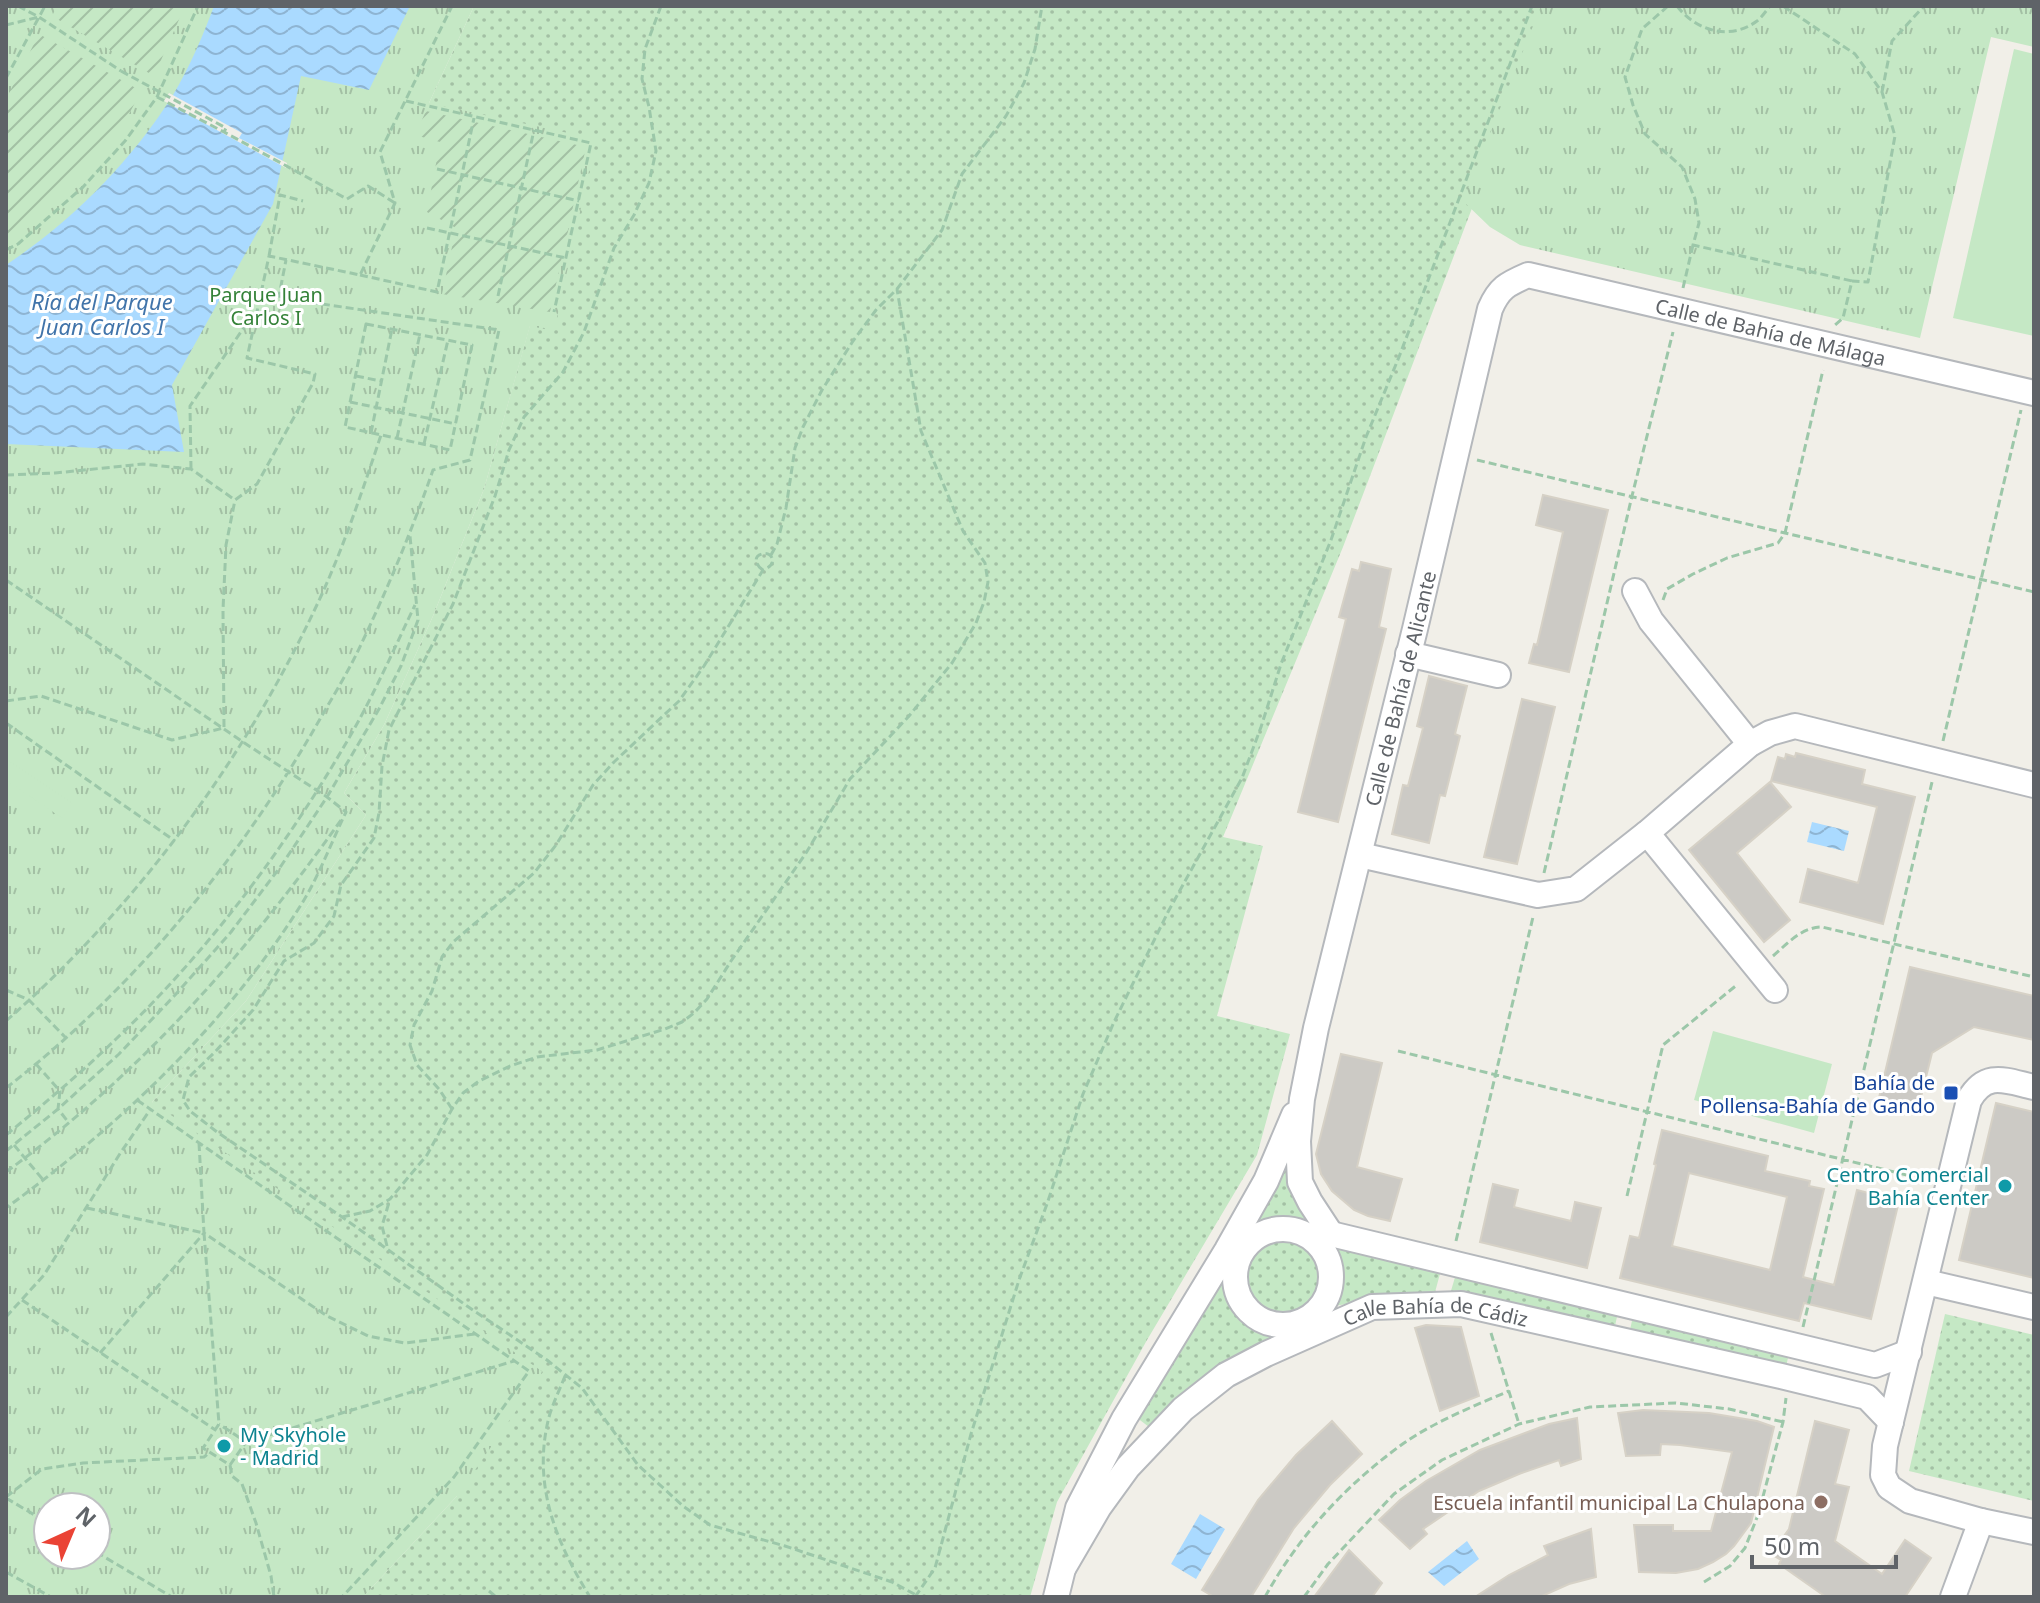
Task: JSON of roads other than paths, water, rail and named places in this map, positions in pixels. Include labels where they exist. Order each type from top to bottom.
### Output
[{"type":"street","name":"Calle de Bahía de Málaga","points":[[1509,283],[1528,275],[1542,278],[2028,401]]},
{"type":"street","name":"Calle de Bahía de Alicante","points":[[1326,1240],[1300,1182],[1298,1141],[1302,1099],[1316,1028],[1490,309],[1496,294],[1509,283]]},
{"type":"street","points":[[1635,591],[1651,621],[1750,744]]},
{"type":"street","points":[[1408,654],[1498,675]]},
{"type":"street","points":[[1360,855],[1538,895],[1576,889],[1647,833],[1750,744],[1770,733],[1795,726],[2034,785]]},
{"type":"street","points":[[1647,833],[1775,990]]},
{"type":"street","points":[[2034,1087],[2000,1080],[1984,1082],[1969,1100],[1885,1446],[1883,1475],[1889,1487],[1910,1501],[2034,1532]]},
{"type":"street","name":"Calle de Bahía de Alicante","points":[[1233,1253],[1302,1099]]},
{"type":"street","points":[[1276,1228],[1293,1229],[1326,1240],[1332,1273],[1330,1288],[1325,1302],[1305,1329],[1270,1323],[1255,1316],[1243,1304],[1236,1290],[1233,1253],[1260,1233],[1276,1228]]},
{"type":"street","name":"Calle Bahía de Cádiz","points":[[1326,1240],[1875,1365],[1909,1352]]},
{"type":"street","name":"Calle Bahía de Cádiz","points":[[1056,1597],[1078,1508],[1124,1419],[1233,1253]]},
{"type":"street","points":[[1926,1282],[2034,1307]]},
{"type":"street","name":"Calle Bahía de Cádiz","points":[[1064,1567],[1099,1507],[1128,1467],[1183,1409],[1226,1375],[1305,1329],[1372,1307],[1461,1304],[1867,1397],[1891,1422]]},
{"type":"street","points":[[1953,1597],[1981,1521]]},
{"type":"water","name":"Ría del Parque Juan Carlos I","points":[[214,6],[410,6],[369,90],[301,76],[273,204],[172,385],[184,452],[6,444],[6,265],[77,210],[138,144],[179,85]]},
{"type":"water","points":[[1812,822],[1849,831],[1844,851],[1807,842]]},
{"type":"water","points":[[1200,1514],[1225,1529],[1196,1579],[1171,1564]]},
{"type":"water","points":[[1467,1541],[1479,1559],[1444,1586],[1428,1572]]},
{"type":"place","name":"Bahía de Pollensa-Bahía de Gando","points":[[1951,1093]]},
{"type":"place","name":"Centro Comercial Bahía Center","points":[[2005,1186]]},
{"type":"place","name":"My Skyhole - Madrid","points":[[224,1446]]},
{"type":"place","name":"Escuela infantil municipal La Chulapona","points":[[1821,1502]]},
{"type":"park label","name":"Parque Juan Carlos I","points":[[266,306]]}]
